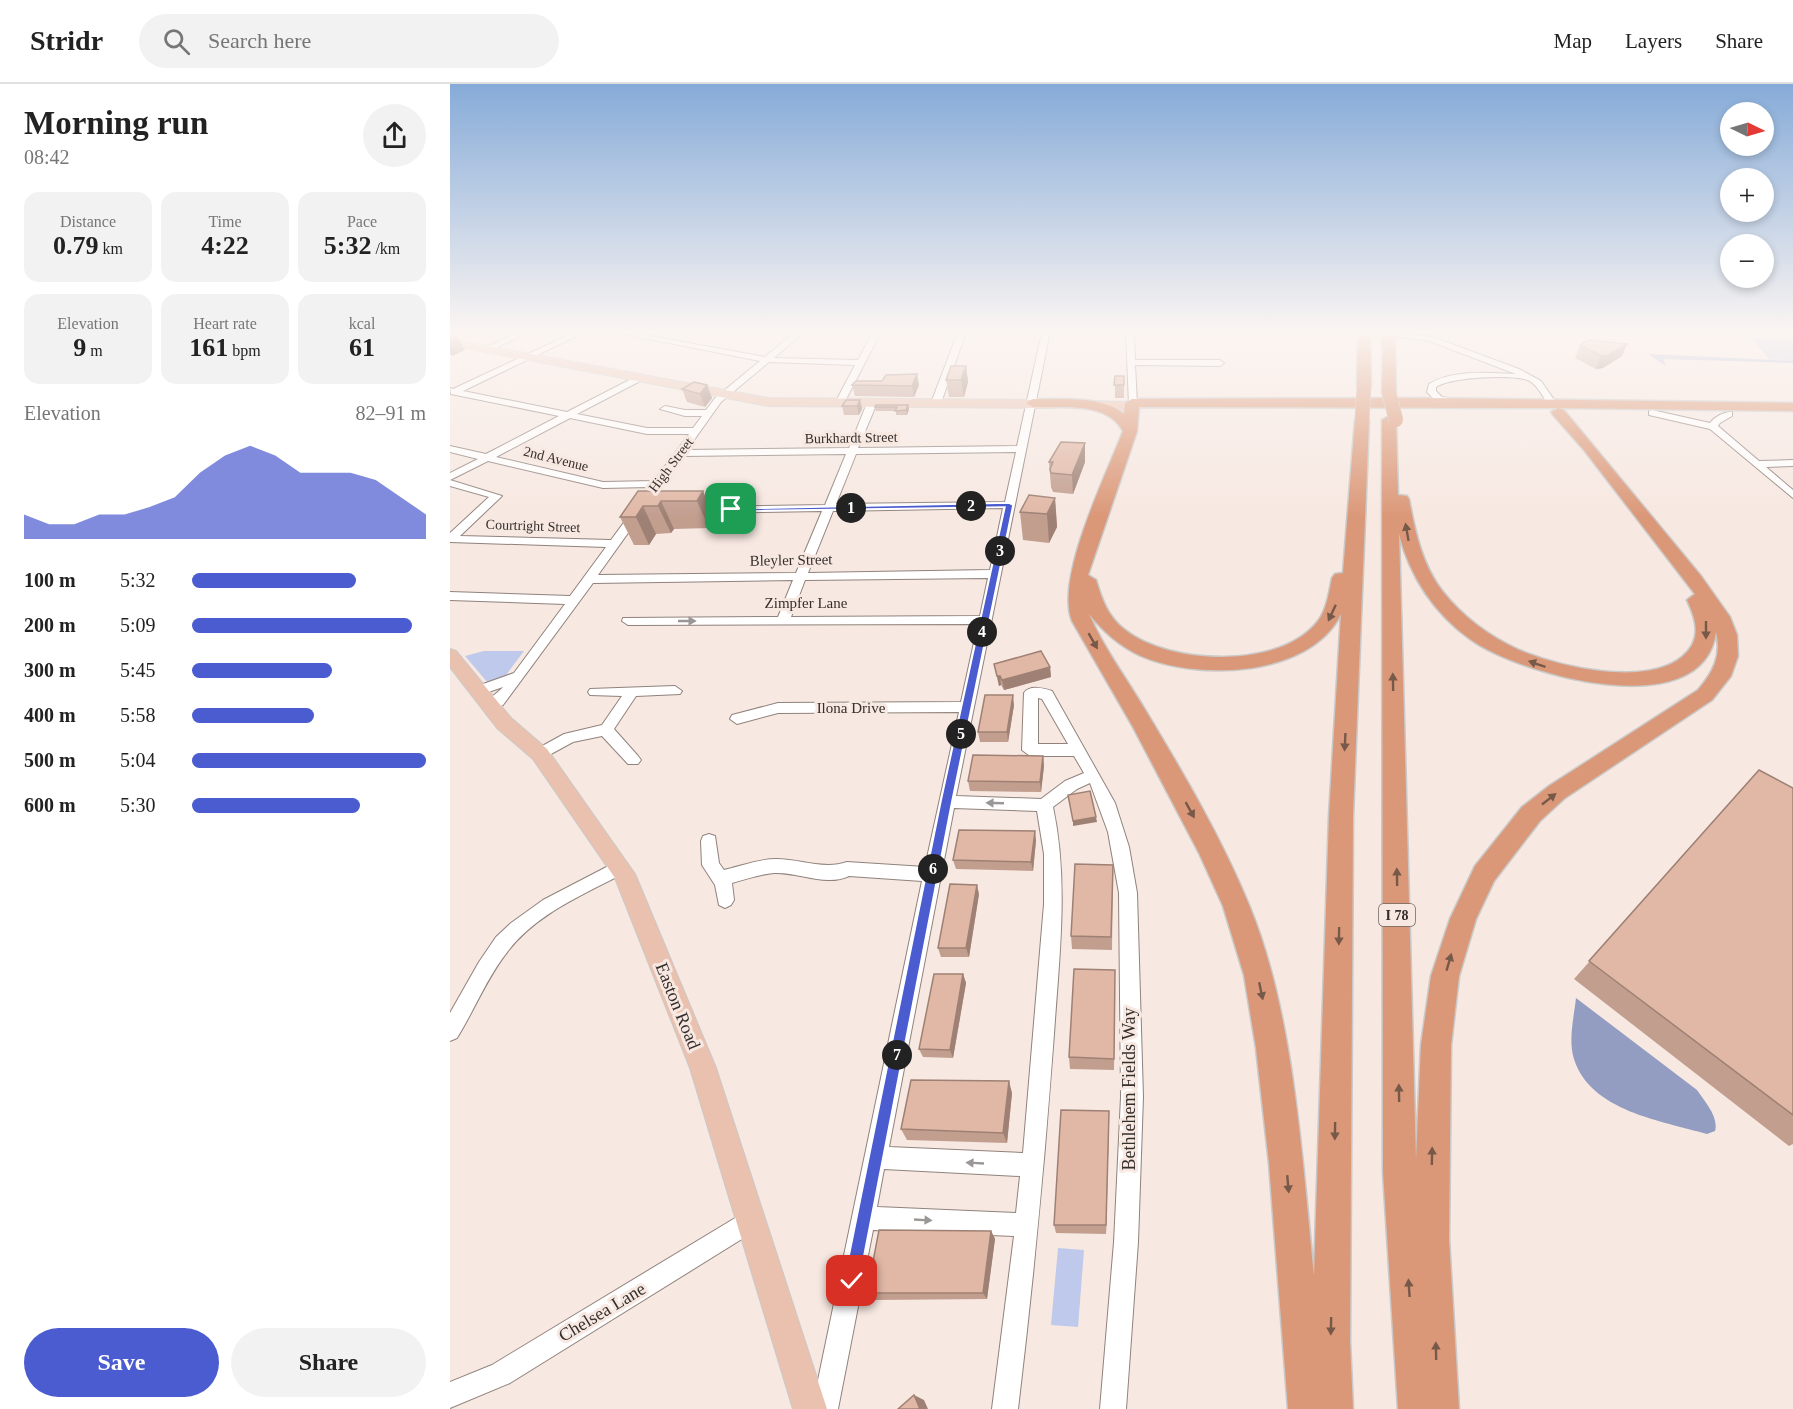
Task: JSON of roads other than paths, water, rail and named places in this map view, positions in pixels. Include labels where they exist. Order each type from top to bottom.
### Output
[{"type":"highway","points":[[1334,1409],[1330,1342],[1341,816],[1353,556],[1364,394]]},
{"type":"highway","points":[[1389,394],[1408,542],[1429,586],[1451,613],[1494,645],[1551,668],[1593,676],[1620,678],[1646,677],[1676,670],[1687,664],[1702,647],[1708,630],[1706,620],[1695,598],[1586,432],[1555,408]]},
{"type":"highway","points":[[1138,414],[1467,402],[1628,413],[1793,415]]},
{"type":"highway","points":[[1033,403],[1108,410],[1125,419],[1138,414],[1210,407],[1500,410],[1793,407]]},
{"type":"highway","points":[[1439,1409],[1431,1239],[1436,1045],[1445,976],[1463,919],[1484,874],[1530,814],[1557,792],[1705,694],[1721,676],[1728,656],[1727,634],[1715,607],[1586,432],[1555,408]]},
{"type":"highway","points":[[1500,410],[1548,420],[1586,432],[1628,413]]},
{"type":"highway","points":[[1138,414],[1087,580],[1090,600],[1105,622],[1137,645],[1172,658],[1214,664],[1240,663],[1276,656],[1308,642],[1328,621],[1336,606],[1351,525],[1355,467],[1362,426]]},
{"type":"highway","points":[[1138,414],[1080,567],[1077,585],[1078,608],[1082,621],[1144,727],[1211,851],[1236,906],[1258,975],[1270,1038],[1286,1163],[1308,1409]]},
{"type":"highway","name":"I 78","points":[[1392,420],[1400,1172],[1418,1409]]},
{"type":"main road","points":[[724,394],[768,402],[1033,403],[1138,414]]},
{"type":"main road","name":"Easton Road","points":[[450,655],[504,723],[540,754],[588,825],[620,867],[703,1068],[810,1409]]},
{"type":"street","points":[[462,394],[647,431],[696,431]]},
{"type":"street","points":[[450,477],[609,394]]},
{"type":"street","name":"High Street","points":[[483,699],[498,702],[518,678],[637,510],[724,394]]},
{"type":"street","points":[[840,403],[845,394]]},
{"type":"street","points":[[936,403],[939,394]]},
{"type":"street","points":[[825,1409],[932,874],[950,830],[947,801],[984,620],[1035,394]]},
{"type":"street","points":[[1135,394],[1138,414]]},
{"type":"street","points":[[1433,394],[1437,398],[1467,402]]},
{"type":"street","points":[[1544,394],[1555,408]]},
{"type":"street","points":[[783,620],[872,403]]},
{"type":"street","points":[[665,409],[686,413],[708,413]]},
{"type":"street","points":[[1652,413],[1713,427],[1793,495]]},
{"type":"street","points":[[1713,427],[1716,421],[1729,414]]},
{"type":"street","name":"2nd Avenue","points":[[450,449],[603,485],[656,484]]},
{"type":"street","name":"Burkhardt Street","points":[[680,453],[1022,449]]},
{"type":"street","points":[[1758,464],[1793,463]]},
{"type":"street","points":[[450,483],[497,496],[450,539]]},
{"type":"street","points":[[676,510],[1009,505]]},
{"type":"street","points":[[637,510],[656,510]]},
{"type":"street","name":"Courtright Street","points":[[450,539],[614,544]]},
{"type":"street","name":"Bleyler Street","points":[[588,579],[995,574]]},
{"type":"street","points":[[450,596],[573,600]]},
{"type":"street","name":"Zimpfer Lane","points":[[628,621],[984,620]]},
{"type":"street","points":[[595,692],[675,691]]},
{"type":"street","points":[[540,754],[569,738],[607,729],[632,692]]},
{"type":"street","name":"Ilona Drive","points":[[737,719],[778,708],[966,707]]},
{"type":"street","points":[[607,729],[607,732],[633,760]]},
{"type":"street","name":"Bethlehem Fields Way","points":[[1079,750],[1094,775],[1109,809],[1125,868],[1128,893],[1132,1097],[1126,1242],[1113,1409]]},
{"type":"street","points":[[947,801],[1044,805],[1071,785],[1094,775]]},
{"type":"street","points":[[1005,1409],[1033,1165],[1055,896],[1050,831],[1044,805]]},
{"type":"street","points":[[1027,831],[1050,831]]},
{"type":"street","points":[[709,841],[711,865],[726,888],[725,900]]},
{"type":"street","points":[[721,878],[773,866],[839,873],[849,878],[895,879],[903,874],[932,874]]},
{"type":"street","points":[[450,1031],[491,958],[513,934],[561,898],[620,867]]},
{"type":"street","points":[[877,1158],[1033,1165]]},
{"type":"street","points":[[864,1218],[1027,1225]]},
{"type":"street","name":"Chelsea Lane","points":[[450,1395],[501,1374],[750,1221]]}]
